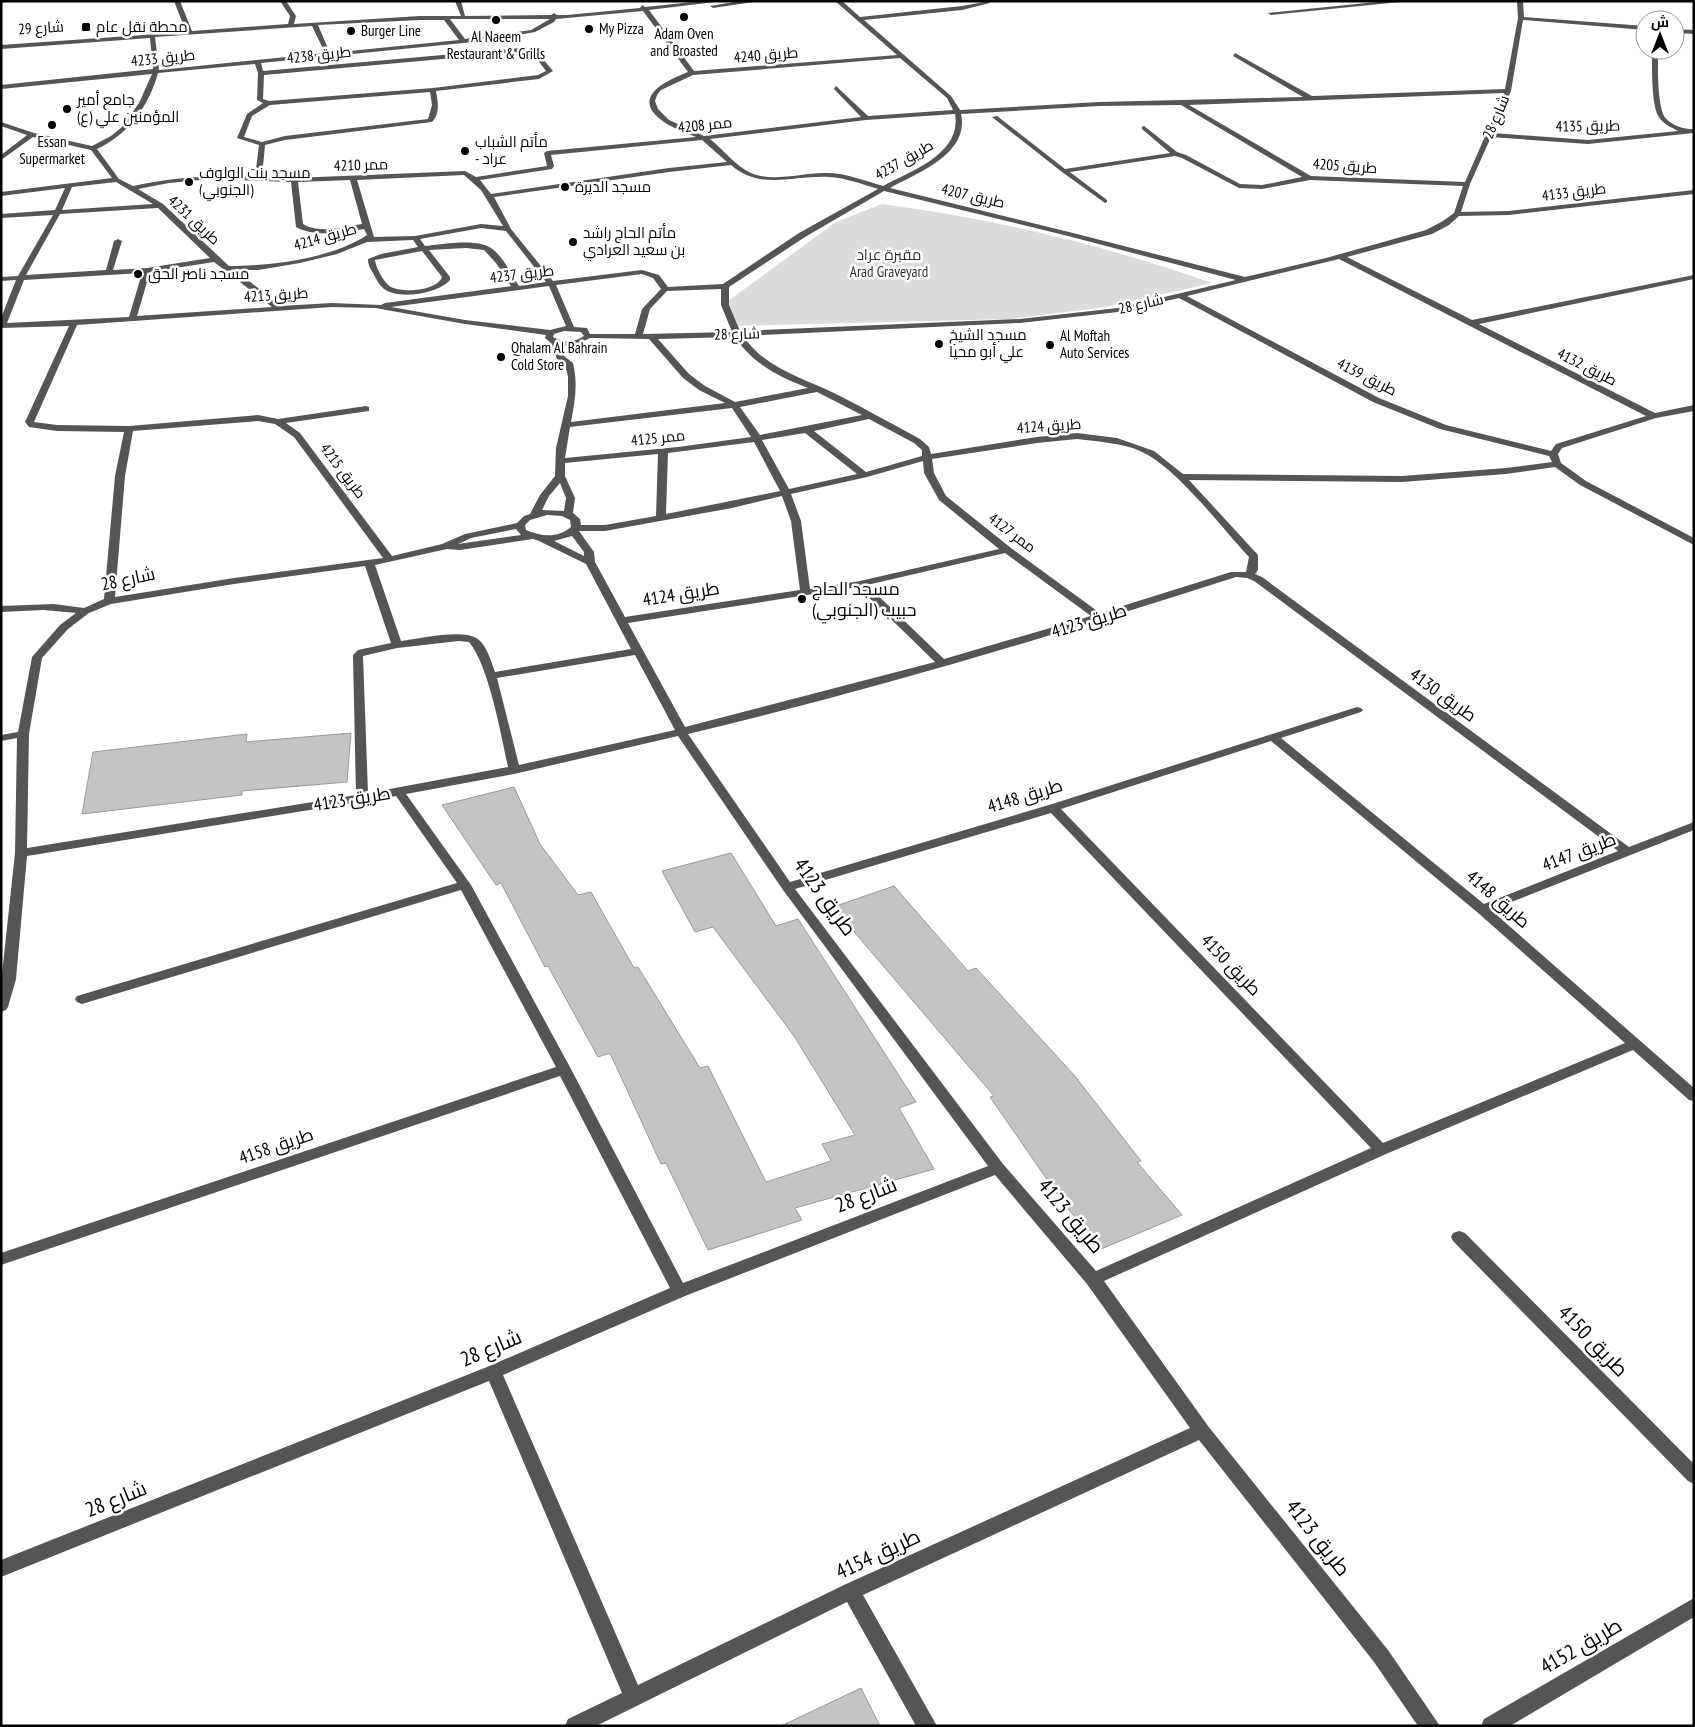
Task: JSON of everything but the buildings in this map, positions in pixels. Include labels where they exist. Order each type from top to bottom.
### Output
[{"type":"street","points":[[177,1],[189,30]]},
{"type":"street","points":[[283,1],[291,11],[291,24]]},
{"type":"street","points":[[458,1],[463,15]]},
{"type":"street","name":"شارع 29","points":[[291,24],[446,18],[513,20],[646,11],[666,4],[695,1]]},
{"type":"street","name":"شارع 29","points":[[666,4],[720,1]]},
{"type":"street","points":[[666,4],[673,9],[684,10],[757,1]]},
{"type":"street","points":[[838,1],[941,90],[958,112],[1099,104],[1182,103],[1508,91]]},
{"type":"street","points":[[1300,1],[1316,9]]},
{"type":"street","points":[[1271,13],[1407,1]]},
{"type":"street","name":"شارع 28","points":[[588,336],[639,337],[738,334],[1020,321],[1118,310],[1341,257],[1429,232],[1446,223],[1457,214],[1467,184],[1508,91],[1521,18],[1520,1]]},
{"type":"street","points":[[859,19],[966,7],[988,2]]},
{"type":"street","points":[[604,20],[646,11],[692,74]]},
{"type":"street","name":"شارع 29","points":[[1,45],[291,24],[463,15],[553,16]]},
{"type":"street","name":"طريق 4233","points":[[1,87],[463,41],[522,30],[540,29],[548,25],[553,16]]},
{"type":"street","points":[[446,18],[463,41]]},
{"type":"street","points":[[1521,18],[1635,27]]},
{"type":"street","points":[[314,24],[328,54]]},
{"type":"street","points":[[540,29],[558,26]]},
{"type":"street","name":"شارع 29","points":[[1,45],[189,30]]},
{"type":"street","points":[[1,124],[32,135],[93,148],[108,142],[122,132],[135,113],[156,71],[152,34]]},
{"type":"street","name":"طريق 4238","points":[[261,73],[521,50],[535,53],[550,71],[539,77],[434,90],[268,103]]},
{"type":"street","points":[[359,51],[362,63]]},
{"type":"street","points":[[1235,55],[1310,98]]},
{"type":"street","name":"طريق 4240","points":[[705,138],[664,119],[655,110],[652,102],[654,94],[660,87],[668,82],[692,74],[902,56]]},
{"type":"street","name":"طريق 4135","points":[[1655,60],[1655,78],[1660,114],[1668,123],[1690,131]]},
{"type":"street","points":[[258,61],[261,73],[260,100],[268,103]]},
{"type":"street","points":[[836,88],[866,118]]},
{"type":"street","points":[[268,103],[249,115],[240,138],[262,144],[285,138],[430,121],[433,118],[435,105],[434,90]]},
{"type":"street","name":"طريق 4205","points":[[1182,103],[1310,178],[1467,184]]},
{"type":"street","name":"ممر 4208","points":[[475,179],[551,166],[548,153],[705,138],[866,118],[958,112]]},
{"type":"street","name":"طريق 4237","points":[[725,286],[802,235],[940,157],[954,143],[960,127],[958,112]]},
{"type":"street","points":[[995,117],[1105,201]]},
{"type":"street","points":[[1144,128],[1175,154]]},
{"type":"street","name":"طريق 4135","points":[[1490,135],[1588,142],[1690,131]]},
{"type":"street","points":[[1,158],[32,135]]},
{"type":"street","name":"طريق 4207","points":[[705,138],[746,174],[755,176],[831,175],[882,189],[1052,228],[1245,280]]},
{"type":"street","points":[[258,179],[262,144]]},
{"type":"street","name":"طريق 4231","points":[[93,148],[117,180],[160,206],[215,259],[280,308]]},
{"type":"street","points":[[1064,171],[1175,154],[1184,156],[1244,187],[1262,187],[1310,178]]},
{"type":"street","points":[[489,196],[669,170],[733,163]]},
{"type":"street","name":"ممر 4210","points":[[133,188],[169,181],[210,177],[294,180],[465,173],[470,174],[475,179]]},
{"type":"street","name":"طريق 4214","points":[[227,268],[258,268],[283,263],[346,249],[366,240],[370,236],[353,179]]},
{"type":"street","points":[[475,179],[489,196],[508,229],[552,285],[571,328]]},
{"type":"street","points":[[1,194],[117,180]]},
{"type":"street","points":[[294,180],[298,225],[300,227],[317,230],[366,226]]},
{"type":"street","points":[[2,326],[21,277],[58,212],[69,187]]},
{"type":"street","name":"طريق 4133","points":[[1457,214],[1510,213],[1694,192]]},
{"type":"street","points":[[1,216],[160,206]]},
{"type":"street","points":[[366,240],[415,238],[481,226],[508,229]]},
{"type":"street","points":[[415,238],[424,250],[446,277],[444,283],[440,286],[414,292],[390,289],[384,284],[371,262],[372,259],[383,255],[424,250],[461,244],[487,248],[517,289]]},
{"type":"street","points":[[109,272],[118,241]]},
{"type":"street","name":"طريق 4132","points":[[1341,257],[1654,416]]},
{"type":"street","points":[[1,279],[146,270],[215,259]]},
{"type":"street","points":[[132,319],[146,270]]},
{"type":"street","name":"طريق 4237","points":[[375,306],[552,285],[642,272],[653,274],[660,278],[665,289]]},
{"type":"street","points":[[1471,323],[1694,277]]},
{"type":"street","points":[[440,286],[446,297]]},
{"type":"street","points":[[639,337],[642,313],[649,302],[665,289],[725,286],[724,300],[732,326],[760,361],[792,380],[818,389],[917,441],[926,449],[928,457]]},
{"type":"street","name":"طريق 4139","points":[[1179,295],[1376,400],[1443,427],[1553,454]]},
{"type":"street","name":"طريق 4213","points":[[2,326],[74,323],[332,305],[375,306],[465,322],[550,333]]},
{"type":"street","name":"طريق 4215","points":[[74,323],[29,422],[32,425],[129,429],[258,418],[278,422],[297,434],[390,560]]},
{"type":"street","points":[[571,328],[584,330],[588,336],[580,341],[568,344],[555,342],[549,338],[550,333],[556,330],[571,328]]},
{"type":"street","points":[[652,336],[686,376],[702,388],[734,405],[750,426],[786,493],[796,521],[805,592]]},
{"type":"street","points":[[531,537],[522,532],[520,525],[527,518],[535,514],[545,495],[560,476],[561,448],[572,396],[572,377],[569,363],[580,341]]},
{"type":"street","points":[[555,342],[560,358],[569,363]]},
{"type":"street","name":"ممر 4125","points":[[566,425],[734,405],[818,389]]},
{"type":"street","points":[[1694,408],[1654,416],[1559,446],[1553,454],[1557,464],[1583,484],[1694,542]]},
{"type":"street","points":[[278,422],[366,409]]},
{"type":"street","name":"ممر 4125","points":[[562,461],[663,453],[756,440],[808,431],[870,416]]},
{"type":"street","points":[[109,601],[120,476],[129,429]]},
{"type":"street","points":[[808,431],[864,475]]},
{"type":"street","name":"طريق 4124","points":[[535,514],[558,512],[573,523],[599,528],[661,518],[786,493],[864,475],[928,457],[1077,436],[1116,441],[1151,453],[1180,477],[1254,557],[1253,570],[1249,575]]},
{"type":"street","points":[[661,518],[663,453]]},
{"type":"street","name":"ممر 4127","points":[[928,457],[929,473],[942,498],[1007,550],[1100,618]]},
{"type":"street","points":[[1180,477],[1402,479],[1506,471],[1557,464]]},
{"type":"street","points":[[543,539],[555,538],[573,523],[572,496],[560,476]]},
{"type":"street","name":"طريق 4123","points":[[573,523],[589,552],[590,562],[682,733],[787,887],[998,1168],[1093,1279],[1202,1431],[1381,1656],[1430,1726]]},
{"type":"street","name":"شارع 28","points":[[1,1007],[9,979],[21,853],[23,734],[37,657],[64,628],[85,611],[109,601],[234,581],[390,560],[445,546],[468,536],[520,525]]},
{"type":"street","name":"شارع 28","points":[[445,546],[460,547],[531,537],[543,539]]},
{"type":"street","points":[[543,539],[590,562]]},
{"type":"street","name":"طريق 4124","points":[[621,621],[860,584],[1007,550]]},
{"type":"street","points":[[369,563],[397,645]]},
{"type":"street","name":"طريق 4123","points":[[21,853],[399,792],[514,770],[682,733],[943,664],[1100,618],[1235,574]]},
{"type":"street","name":"طريق 4130","points":[[1235,574],[1249,575],[1258,579],[1627,852]]},
{"type":"street","points":[[860,584],[943,664]]},
{"type":"street","points":[[1,609],[40,606],[68,607],[85,611]]},
{"type":"street","points":[[362,798],[358,655],[362,652],[397,645],[458,638],[472,639],[480,646],[490,676],[514,770]]},
{"type":"street","points":[[490,676],[638,651]]},
{"type":"street","name":"طريق 4148","points":[[787,887],[1053,808],[1356,710]]},
{"type":"street","points":[[1,738],[23,734]]},
{"type":"street","name":"طريق 4148","points":[[1273,737],[1482,909],[1694,1096]]},
{"type":"street","points":[[399,792],[465,885],[564,1069],[679,1291]]},
{"type":"street","name":"طريق 4150","points":[[1053,808],[1381,1150]]},
{"type":"street","name":"طريق 4147","points":[[1482,909],[1627,852],[1692,829]]},
{"type":"street","points":[[82,999],[465,885]]},
{"type":"street","points":[[1093,1279],[1381,1150],[1635,1044]]},
{"type":"street","name":"طريق 4158","points":[[1,1259],[564,1069]]},
{"type":"street","name":"شارع 28","points":[[1,1569],[492,1372],[679,1291],[998,1168]]},
{"type":"street","name":"طريق 4150","points":[[1459,1236],[1694,1476]]},
{"type":"street","points":[[492,1372],[634,1697]]},
{"type":"street","name":"طريق 4154","points":[[575,1726],[851,1590],[1202,1431]]},
{"type":"street","points":[[851,1590],[927,1726]]},
{"type":"street","name":"طريق 4152","points":[[1492,1726],[1694,1608]]},
{"type":"green space","name":"مقبرة عراد Arad Graveyard","points":[[882,204],[966,217],[1049,235],[1131,257],[1212,283],[1106,307],[1011,319],[736,326],[728,301],[836,222]]},
{"type":"place","name":"Adam Oven and Broasted","points":[[684,17]]},
{"type":"place","name":"Al Naeem Restaurant & Grills","points":[[496,20]]},
{"type":"place","name":"محطة نقل عام","points":[[86,27]]},
{"type":"place","name":"My Pizza","points":[[589,29]]},
{"type":"place","name":"Burger Line","points":[[351,31]]},
{"type":"place","name":"جامع أمير المؤمنين علي (ع)","points":[[67,109]]},
{"type":"place","name":"Essan Supermarket","points":[[52,125]]},
{"type":"place","name":"مأتم الشباب - عراد","points":[[465,151]]},
{"type":"place","name":"مسجد بنت الولوف (الجنوبي)","points":[[189,182]]},
{"type":"place","name":"مسجد الديرة","points":[[565,187]]},
{"type":"place","name":"مأتم الحاج راشد بن سعيد العرادي","points":[[573,242]]},
{"type":"place","name":"مسجد ناصر الحق","points":[[138,274]]},
{"type":"place","name":"مسجد الشيخ علي أبو محيا","points":[[939,344]]},
{"type":"place","name":"Al Moftah Auto Services","points":[[1050,345]]},
{"type":"place","name":"Qhalam Al Bahrain Cold Store","points":[[501,357]]},
{"type":"place","name":"مسجد الحاج حبيب (الجنوبي)","points":[[802,599]]}]
